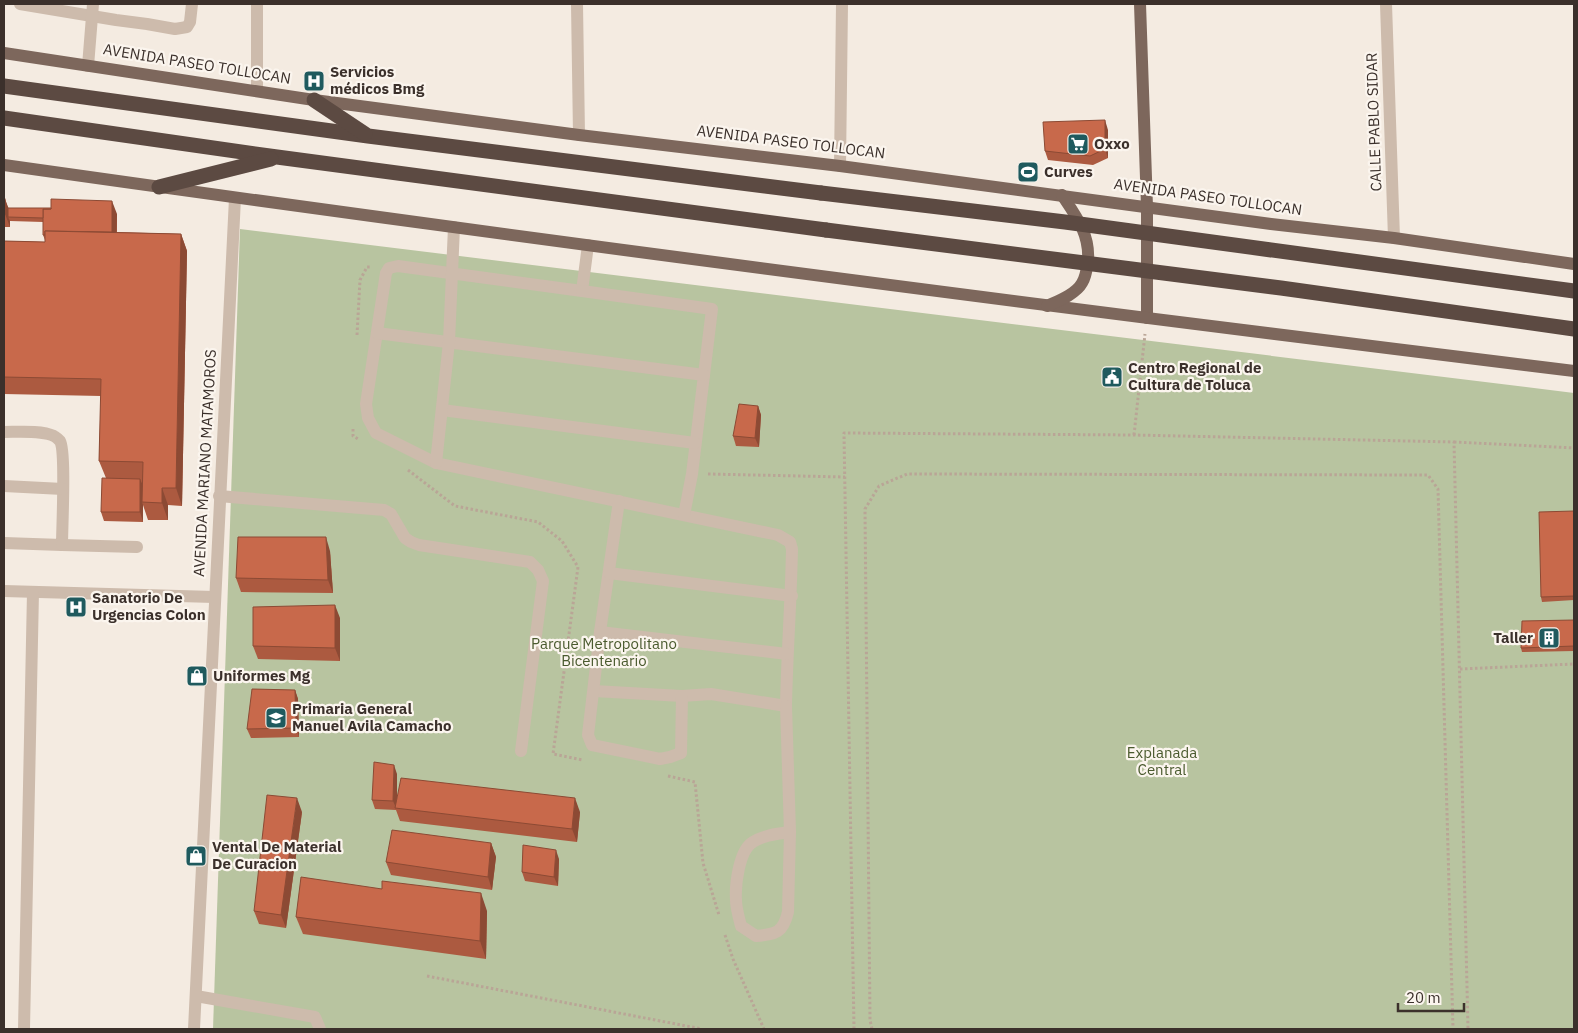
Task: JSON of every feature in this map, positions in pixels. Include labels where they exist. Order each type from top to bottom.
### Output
[{"type":"highway","points":[[4,86],[368,136],[821,194],[1064,222],[1574,291]]},
{"type":"highway","points":[[314,100],[368,136]]},
{"type":"highway","points":[[4,118],[277,157],[1272,287],[1574,329]]},
{"type":"highway","points":[[159,187],[277,157]]},
{"type":"main road","points":[[1140,4],[1148,207],[1147,318]]},
{"type":"main road","name":"AVENIDA PASEO TOLLOCAN","points":[[4,53],[314,100],[579,135],[1062,194],[1574,264]]},
{"type":"main road","points":[[4,165],[235,198],[1047,306],[1574,371]]},
{"type":"main road","points":[[1047,306],[1066,297],[1082,284],[1088,267],[1089,251],[1086,236],[1081,223],[1062,194]]},
{"type":"street","points":[[20,4],[92,10],[175,29],[182,29],[190,22],[192,4]]},
{"type":"street","points":[[257,4],[257,91]]},
{"type":"street","points":[[577,4],[579,135]]},
{"type":"street","points":[[840,166],[842,4]]},
{"type":"street","name":"CALLE PABLO SIDAR","points":[[1386,4],[1394,238]]},
{"type":"street","points":[[88,66],[92,10]]},
{"type":"street","name":"AVENIDA MARIANO MATAMOROS","points":[[194,1029],[235,198]]},
{"type":"street","points":[[436,463],[449,342],[454,227]]},
{"type":"street","points":[[582,291],[588,245]]},
{"type":"street","points":[[684,515],[692,474],[712,309],[398,266],[389,268],[386,274],[366,404],[368,418],[376,433],[436,463],[778,535],[790,542],[792,549],[792,596],[787,654],[786,706],[790,832],[788,912],[785,924],[775,934],[756,936],[741,926],[736,900],[737,878],[743,856],[751,843],[767,836],[790,832]]},
{"type":"street","points":[[377,333],[704,375]]},
{"type":"street","points":[[442,410],[696,443]]},
{"type":"street","points":[[4,432],[47,434],[55,436],[60,441],[63,489],[62,545]]},
{"type":"street","points":[[4,486],[63,489]]},
{"type":"street","points":[[219,496],[384,510],[391,514],[405,538],[419,545],[530,562],[536,566],[543,581],[521,751]]},
{"type":"street","points":[[620,501],[600,632],[588,735],[592,745],[660,759],[681,754],[682,696]]},
{"type":"street","points":[[4,543],[137,547]]},
{"type":"street","points":[[609,573],[792,596]]},
{"type":"street","points":[[4,591],[214,598]]},
{"type":"street","points":[[24,1029],[33,592]]},
{"type":"street","points":[[600,632],[787,654]]},
{"type":"street","points":[[594,691],[682,696],[711,694],[786,706]]},
{"type":"street","points":[[196,996],[314,1017],[320,1029]]},
{"type":"path","points":[[1134,435],[1147,318]]},
{"type":"path","points":[[854,1029],[844,434],[1134,435],[1454,442],[1574,448]]},
{"type":"path","points":[[1454,442],[1468,1029]]},
{"type":"path","points":[[692,474],[845,477]]},
{"type":"path","points":[[872,1029],[870,1010],[865,509],[879,486],[907,474],[927,474],[1428,476],[1438,489],[1453,1029]]},
{"type":"path","points":[[1460,669],[1574,664]]},
{"type":"path","points":[[427,976],[702,1029]]},
{"type":"green space","name":"Parque Metropolitano Bicentenario","points":[[240,229],[1574,393],[1574,1029],[213,1029]]},
{"type":"building","name":"Oxxo","points":[[1105,120],[1105,149],[1090,156],[1045,151],[1043,122]]},
{"type":"building","points":[[51,199],[112,201],[112,232],[45,231],[45,235],[43,235],[43,209],[51,209]]},
{"type":"building","points":[[8,208],[51,209],[43,209],[43,218],[8,217]]},
{"type":"building","points":[[45,231],[181,234],[176,488],[162,488],[162,503],[142,502],[143,462],[99,461],[101,379],[4,377],[4,241],[45,242]]},
{"type":"building","points":[[739,404],[758,406],[755,438],[733,436]]},
{"type":"building","points":[[102,478],[140,479],[140,512],[101,512]]},
{"type":"building","points":[[1574,511],[1574,596],[1541,597],[1539,512]]},
{"type":"building","points":[[238,537],[326,537],[328,580],[236,578]]},
{"type":"building","points":[[335,605],[335,648],[253,646],[253,607]]},
{"type":"building","name":"Taller","points":[[1574,620],[1574,646],[1521,648],[1522,621]]},
{"type":"building","name":"Primaria General Manuel Avila Camacho","points":[[252,689],[295,690],[296,728],[247,729]]},
{"type":"building","points":[[374,762],[394,765],[393,801],[372,800]]},
{"type":"building","points":[[401,778],[575,798],[572,829],[395,808]]},
{"type":"building","points":[[267,795],[297,798],[281,915],[254,911]]},
{"type":"building","points":[[392,830],[491,843],[488,877],[386,862]]},
{"type":"building","points":[[523,845],[556,850],[554,877],[522,872]]},
{"type":"building","points":[[301,877],[382,889],[382,881],[481,893],[480,941],[296,917]]},
{"type":"place","name":"Servicios médicos Bmg","points":[[314,81]]},
{"type":"place","name":"Oxxo","points":[[1078,144]]},
{"type":"place","name":"Curves","points":[[1028,172]]},
{"type":"place","name":"Centro Regional de Cultura de Toluca","points":[[1112,377]]},
{"type":"place","name":"Sanatorio De Urgencias Colon","points":[[76,607]]},
{"type":"place","name":"Taller","points":[[1549,638]]},
{"type":"place","name":"Uniformes Mg","points":[[197,676]]},
{"type":"place","name":"Primaria General Manuel Avila Camacho","points":[[276,718]]},
{"type":"place","name":"Vental De Material De Curacion","points":[[196,856]]},
{"type":"park label","name":"Explanada Central","points":[[1162,762]]}]
